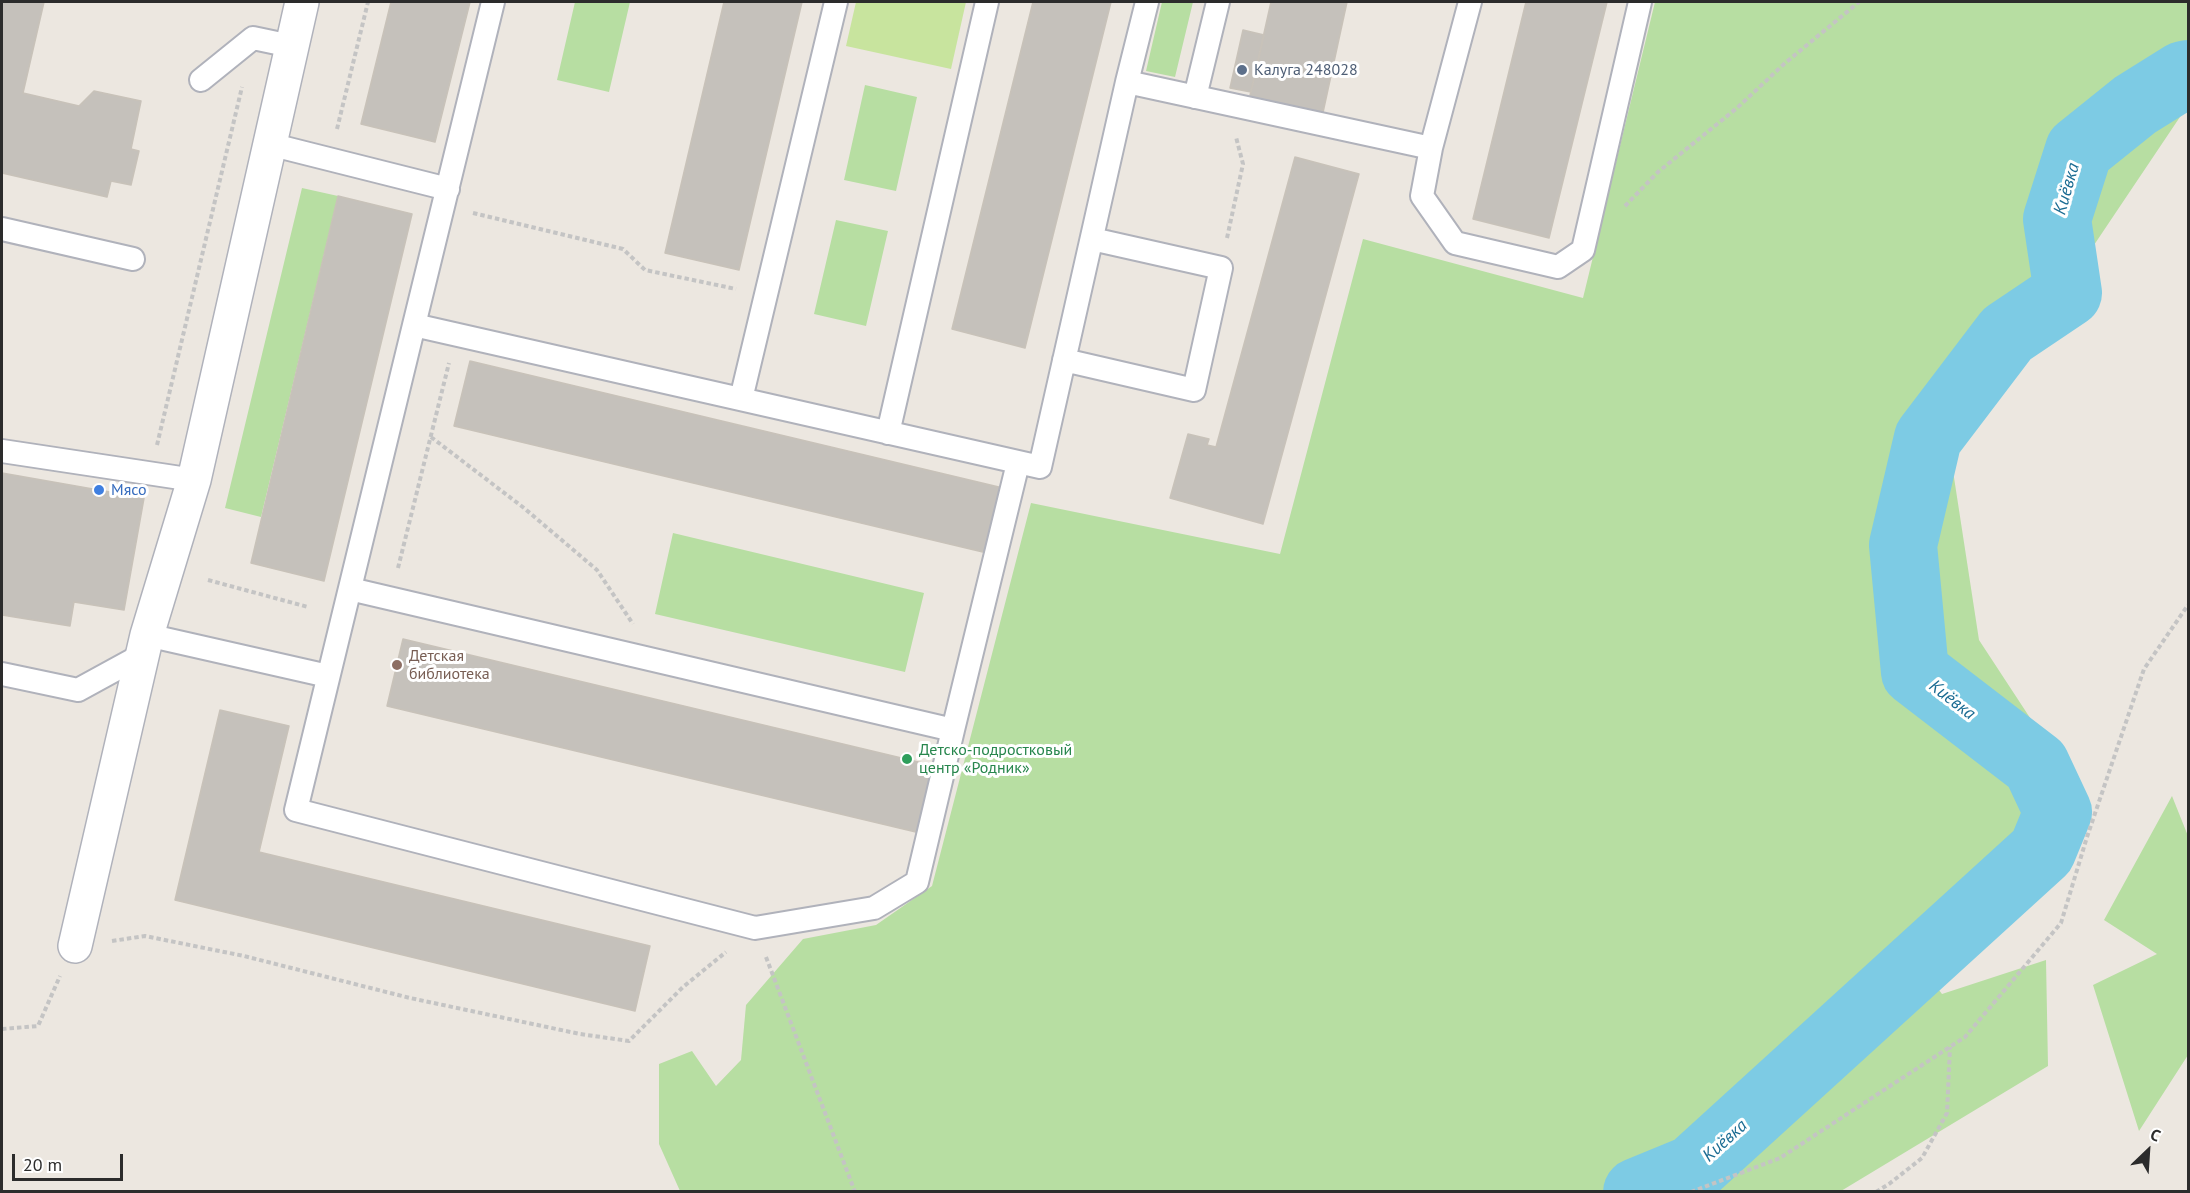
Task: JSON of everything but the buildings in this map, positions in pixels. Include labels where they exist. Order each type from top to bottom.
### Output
[{"type":"street","points":[[75,946],[145,645],[194,480],[302,2]]},
{"type":"lane","points":[[494,2],[296,810],[755,928],[874,908],[917,882],[1018,463]]},
{"type":"lane","points":[[741,399],[836,2]]},
{"type":"lane","points":[[888,433],[987,2]]},
{"type":"lane","points":[[414,325],[1040,467],[1147,2]]},
{"type":"lane","points":[[1195,97],[1218,2]]},
{"type":"lane","points":[[1470,2],[1431,148],[1422,196],[1455,243],[1558,267],[1583,250],[1640,2]]},
{"type":"lane","points":[[201,80],[253,38],[291,46]]},
{"type":"lane","points":[[1127,82],[1431,148]]},
{"type":"lane","points":[[269,144],[330,159],[446,197]]},
{"type":"lane","points":[[2,229],[133,259]]},
{"type":"lane","points":[[1064,360],[1194,390],[1221,268],[1092,239]]},
{"type":"lane","points":[[2,451],[194,480]]},
{"type":"lane","points":[[350,589],[953,730]]},
{"type":"lane","points":[[2,674],[78,690],[145,645],[328,676]]},
{"type":"path","points":[[330,159],[368,2]]},
{"type":"path","points":[[1620,211],[1658,172],[1737,108],[1784,64],[1860,2]]},
{"type":"path","points":[[150,473],[253,38]]},
{"type":"path","points":[[1221,268],[1243,164],[1228,104]]},
{"type":"path","points":[[446,197],[623,249],[645,270],[766,296]]},
{"type":"path","points":[[391,598],[456,334]]},
{"type":"path","points":[[430,437],[524,508],[597,570],[656,660]]},
{"type":"path","points":[[208,580],[308,607]]},
{"type":"path","points":[[1691,1191],[1780,1158],[1965,1037],[2061,923],[2087,837],[2144,669],[2188,605]]},
{"type":"path","points":[[2,1029],[38,1026],[75,946],[145,936],[244,956],[410,998],[580,1034],[629,1041],[682,987],[755,928],[855,1191]]},
{"type":"path","points":[[1876,1191],[1922,1158],[1947,1113],[1950,1047]]},
{"type":"green space","points":[[575,2],[630,2],[609,92],[557,80]]},
{"type":"green space","points":[[856,2],[966,2],[951,69],[846,46]]},
{"type":"green space","points":[[1162,2],[1193,2],[1175,77],[1146,71]]},
{"type":"green space","points":[[1655,2],[2188,2],[2188,105],[1951,458],[1979,640],[2076,788],[1919,963],[1942,994],[2046,960],[2048,1066],[1841,1191],[680,1191],[659,1144],[659,1064],[692,1051],[716,1086],[741,1060],[746,1005],[803,939],[876,925],[932,886],[1031,503],[1280,554],[1363,239],[1583,298]]},
{"type":"green space","points":[[865,85],[917,97],[896,191],[844,180]]},
{"type":"green space","points":[[302,188],[338,196],[261,517],[225,508]]},
{"type":"green space","points":[[836,220],[888,231],[866,326],[814,314]]},
{"type":"green space","points":[[673,533],[924,593],[905,672],[655,614]]},
{"type":"green space","points":[[2172,796],[2188,836],[2188,1055],[2139,1131],[2093,985],[2157,954],[2104,920]]},
{"type":"waterway","name":"Киёвка","points":[[1637,1192],[1693,1169],[2042,851],[2058,812],[2036,765],[1915,672],[1903,545],[1928,438],[2007,334],[2068,293],[2057,219],[2079,150],[2135,105],[2188,74]]},
{"type":"place","name":"Калуга 248028","points":[[1242,70]]},
{"type":"place","name":"Мясо","points":[[99,490]]},
{"type":"place","name":"Детская библиотека","points":[[397,665]]},
{"type":"place","name":"Детско-подростковый центр «Родник»","points":[[907,759]]}]
